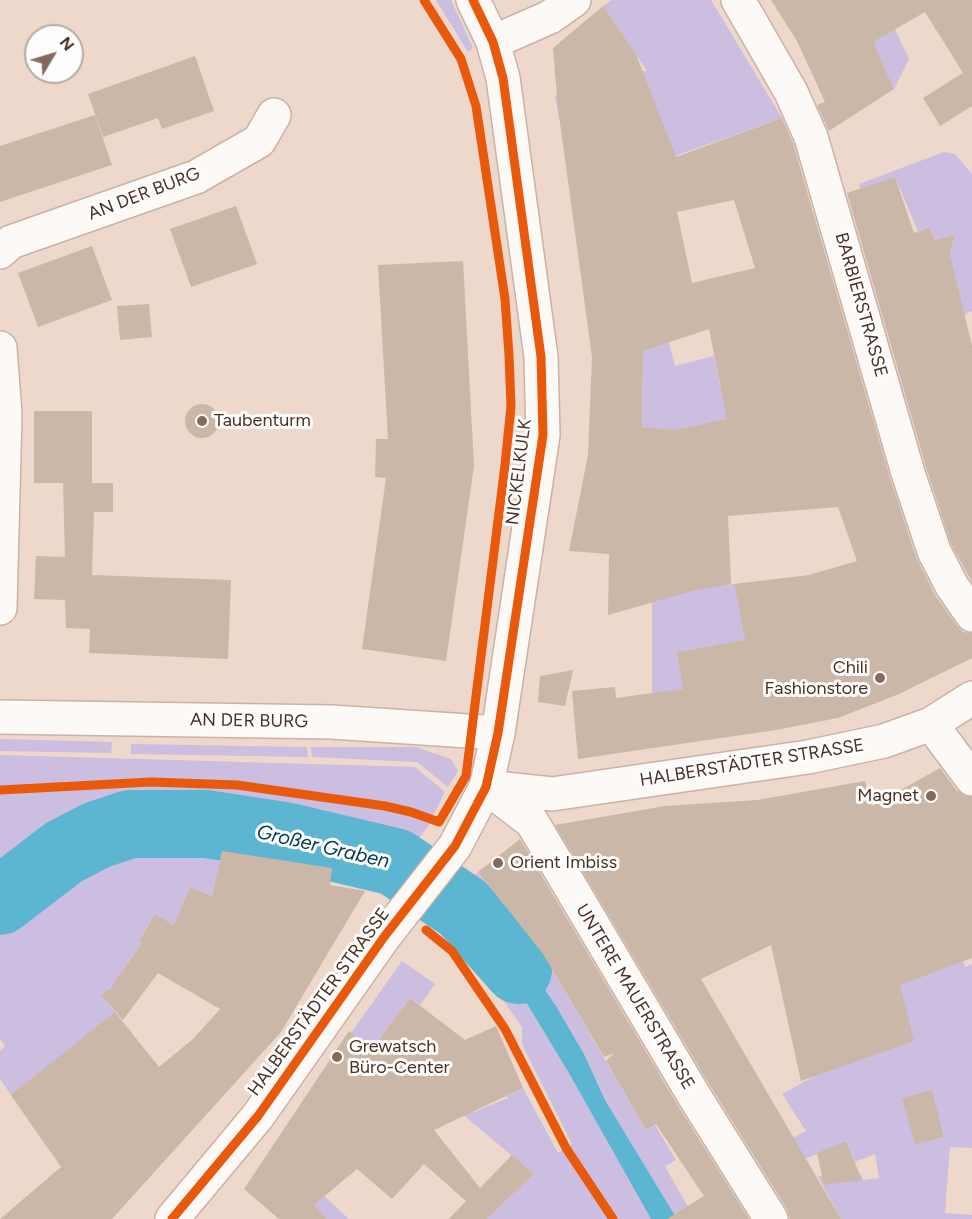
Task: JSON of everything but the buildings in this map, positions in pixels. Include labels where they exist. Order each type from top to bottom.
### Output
[{"type":"street","name":"NICKELKULK","points":[[473,0],[493,42],[502,78],[541,357],[543,435],[498,733],[484,792]]},
{"type":"street","points":[[493,42],[550,17],[574,0]]},
{"type":"street","name":"BARBIERSTRASSE","points":[[738,0],[791,92],[811,137],[908,473],[934,551],[952,586],[972,615]]},
{"type":"street","name":"AN DER BURG","points":[[0,252],[11,243],[196,177],[259,141],[274,116]]},
{"type":"street","points":[[0,348],[5,414],[0,608]]},
{"type":"street","name":"HALBERSTÄDTER STRASSE","points":[[172,1219],[258,1116],[384,937],[455,846],[484,792],[562,793],[808,757],[884,741],[931,724],[972,698]]},
{"type":"street","name":"AN DER BURG","points":[[0,717],[332,722],[498,733]]},
{"type":"street","points":[[931,724],[972,779]]},
{"type":"street","name":"UNTERE MAUERSTRASSE","points":[[484,792],[532,822],[693,1095],[771,1219]]},
{"type":"shaded area","points":[[436,0],[451,0],[473,48],[468,52]]},
{"type":"shaded area","points":[[612,0],[711,0],[782,118],[675,156],[562,133],[555,96],[592,87],[607,70],[647,71],[603,6]]},
{"type":"shaded area","points":[[892,23],[909,59],[894,89],[869,34]]},
{"type":"shaded area","points":[[944,152],[955,154],[972,174],[972,311],[964,315],[950,254],[955,236],[934,240],[930,227],[918,231],[895,177],[860,189],[859,184]]},
{"type":"shaded area","points":[[669,342],[675,366],[714,356],[720,385],[736,418],[684,428],[682,431],[642,427],[643,351]]},
{"type":"shaded area","points":[[734,584],[750,665],[716,645],[705,647],[683,689],[652,694],[652,594]]},
{"type":"shaded area","points":[[0,739],[112,742],[111,753],[0,751]]},
{"type":"shaded area","points":[[131,744],[307,747],[308,757],[131,754]]},
{"type":"shaded area","points":[[311,747],[416,747],[451,759],[458,771],[448,787],[417,762],[312,757]]},
{"type":"shaded area","points":[[0,755],[415,767],[445,792],[428,826],[385,885],[332,868],[222,851],[212,896],[190,887],[174,925],[155,914],[139,940],[142,943],[122,971],[125,974],[101,995],[121,1019],[84,1046],[78,1112],[48,1149],[0,1079],[0,1051],[5,1046],[0,1039]]},
{"type":"shaded area","points":[[478,872],[543,954],[646,1130],[655,1125],[676,1160],[665,1166],[690,1211],[677,1219],[605,1100],[584,1054],[556,1006],[518,950],[466,885]]},
{"type":"shaded area","points":[[448,911],[486,946],[514,982],[570,1075],[651,1219],[487,1219],[534,1174],[462,1114],[445,1049],[474,1112],[508,1098],[507,1096],[523,1088],[558,1153],[572,1144],[522,1044],[522,1027],[483,972],[439,922]]},
{"type":"shaded area","points":[[402,961],[435,984],[420,1005],[410,998],[373,1048],[351,1033]]},
{"type":"shaded area","points":[[963,961],[965,967],[972,964],[972,1148],[950,1147],[945,1213],[972,1215],[972,1219],[841,1219],[818,1177],[847,1165],[851,1176],[861,1174],[863,1180],[879,1178],[875,1154],[855,1162],[846,1141],[803,1160],[792,1138],[806,1131],[782,1094],[815,1076],[836,1000],[931,973]],"holes":[[[932,1091],[944,1137],[916,1143],[903,1098]]]},
{"type":"shaded area","points":[[324,1196],[349,1219],[327,1219],[314,1205]]},
{"type":"water","points":[[466,885],[518,950],[556,1006],[584,1054],[605,1100],[677,1219],[651,1219],[570,1075],[514,982],[486,946],[448,911]]},
{"type":"waterway","name":"Großer Graben","points":[[0,901],[64,852],[97,835],[130,824],[206,824],[285,836],[395,862],[463,908],[518,970]]},
{"type":"cycle path","points":[[0,790],[151,782],[237,785],[385,806],[439,822],[466,776],[505,465],[511,406],[509,355],[505,299],[476,106],[461,59],[424,0]]},
{"type":"cycle path","points":[[172,1219],[258,1116],[384,937],[455,846],[486,787],[498,733],[543,435],[541,357],[503,78],[493,42],[473,0]]},
{"type":"cycle path","points":[[426,930],[452,951],[505,1029],[566,1148],[613,1219]]},
{"type":"place","name":"Taubenturm","points":[[202,421]]},
{"type":"place","name":"Chili Fashionstore","points":[[880,678]]},
{"type":"place","name":"Magnet","points":[[931,796]]},
{"type":"place","name":"Orient Imbiss","points":[[498,863]]},
{"type":"place","name":"Grewatsch Büro-Center","points":[[337,1057]]}]
